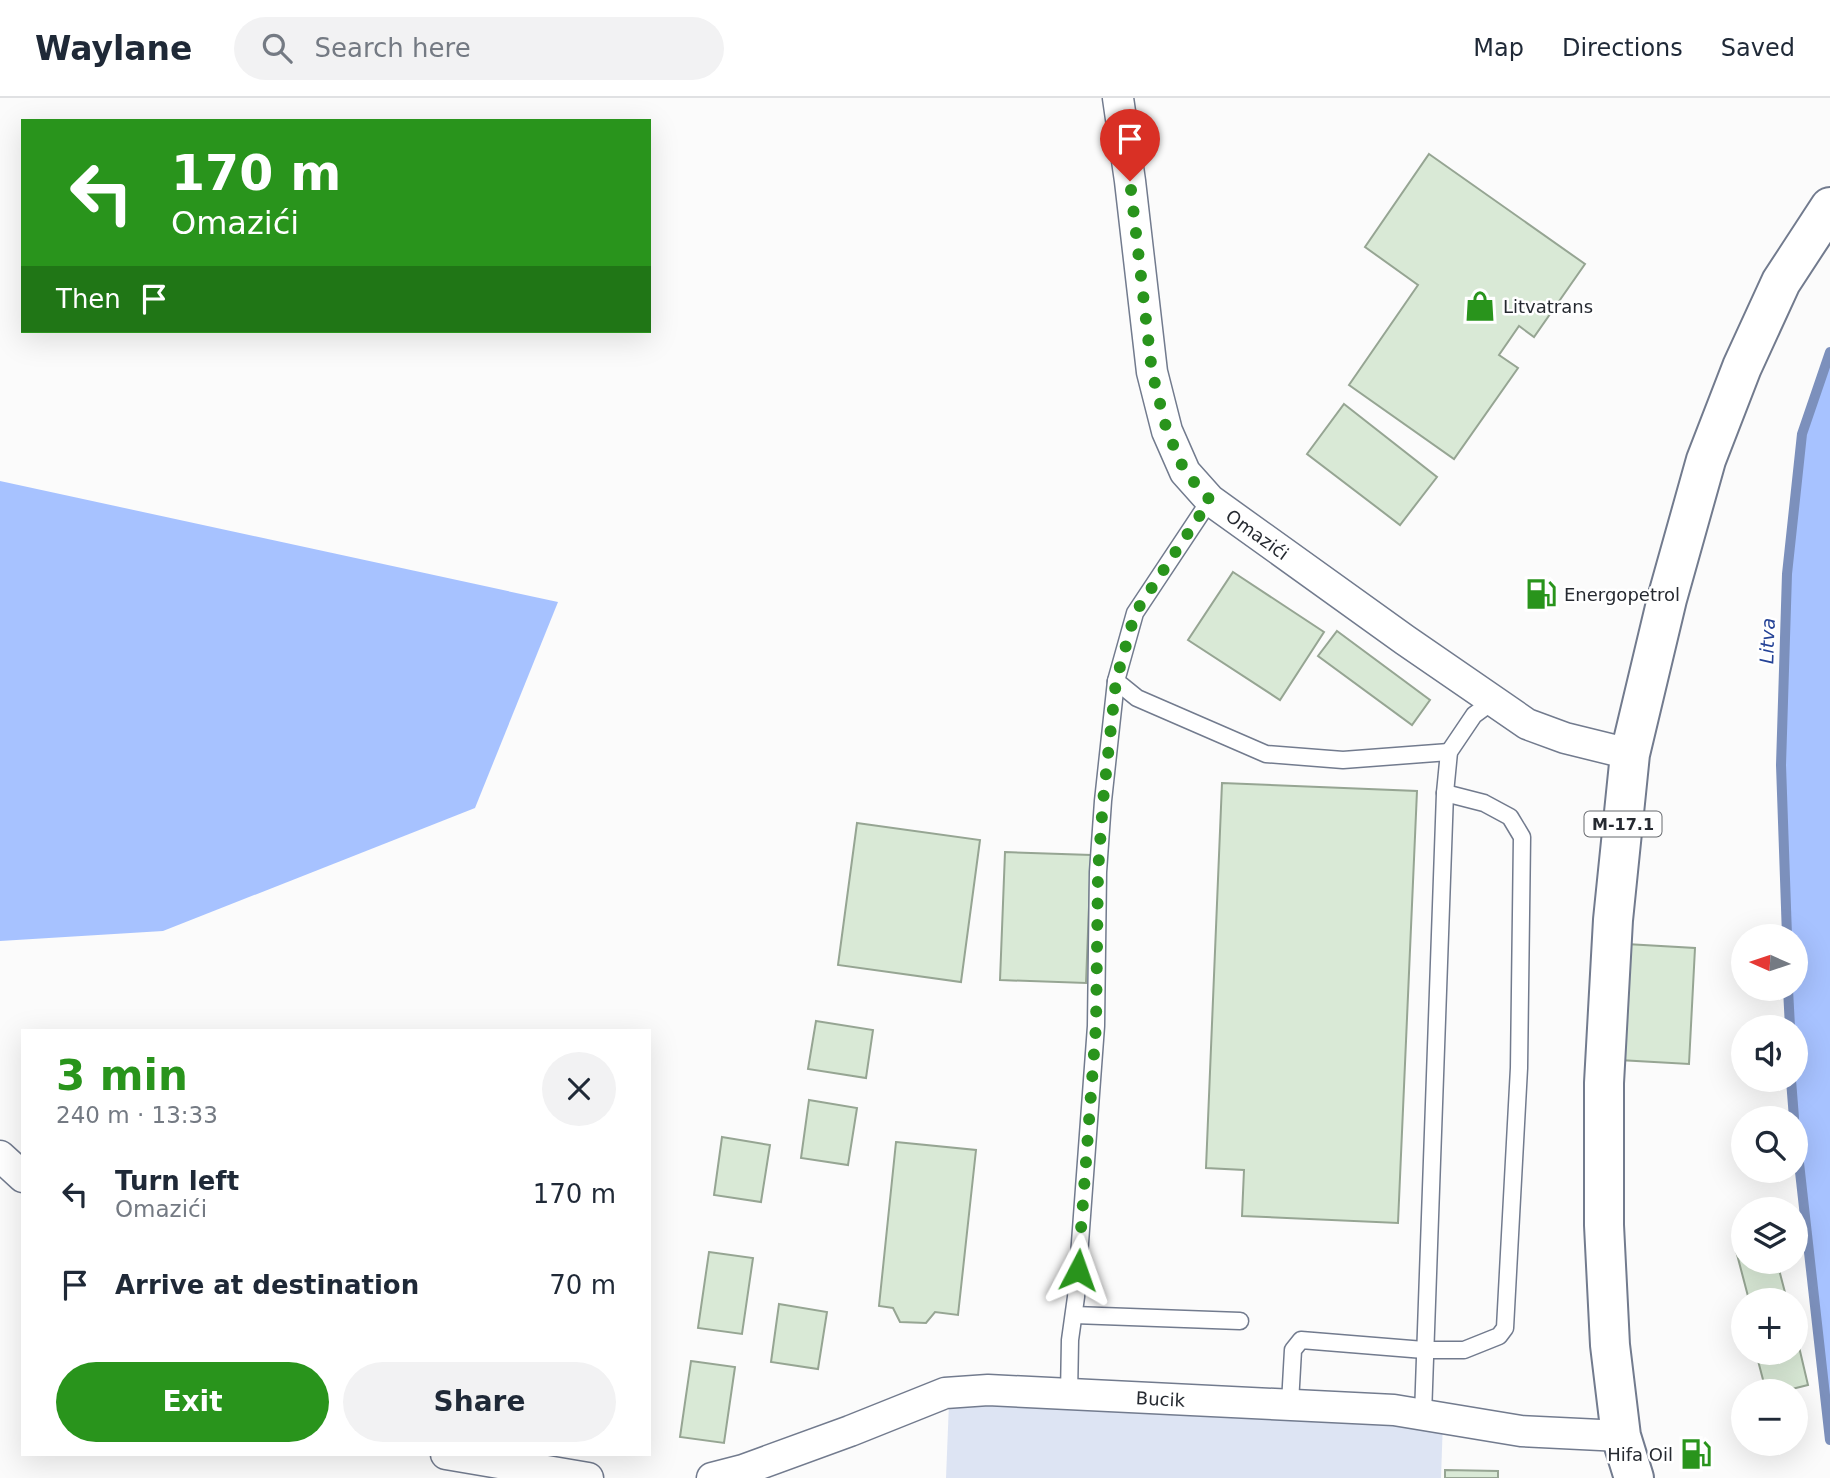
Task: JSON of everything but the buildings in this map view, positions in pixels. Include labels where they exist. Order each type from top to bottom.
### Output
[{"type":"main road","name":"M-17.1","points":[[1634,1478],[1621,1436],[1611,1345],[1604,1225],[1604,1083],[1613,920],[1630,754],[1667,599],[1706,460],[1742,367],[1781,282],[1830,206]]},
{"type":"street","name":"Omazići","points":[[1118,98],[1152,372],[1167,431],[1185,472],[1210,500],[1527,724],[1565,738],[1630,754]]},
{"type":"street","points":[[0,1156],[21,1175]]},
{"type":"street","name":"Bucik","points":[[712,1478],[743,1470],[838,1436],[945,1393],[988,1390],[1394,1410],[1521,1431],[1621,1436]]},
{"type":"street","points":[[458,1456],[587,1478]]},
{"type":"lane","points":[[1069,1395],[1096,1026],[1098,872],[1116,681],[1135,613],[1210,500]]},
{"type":"lane","points":[[1116,681],[1138,698],[1266,754],[1343,760],[1449,752]]},
{"type":"lane","points":[[1423,1415],[1445,793],[1449,752],[1474,715],[1493,701]]},
{"type":"lane","points":[[1290,1403],[1293,1350],[1301,1340],[1424,1350],[1464,1350],[1499,1336],[1505,1328],[1519,1068],[1522,837],[1510,817],[1484,803],[1445,793]]},
{"type":"lane","points":[[1074,1315],[1240,1321]]},
{"type":"shaded area","points":[[1830,354],[1830,1440],[1808,1245],[1808,1197],[1803,1197],[1801,1183],[1808,1183],[1808,1106],[1792,1104],[1792,1092],[1808,1092],[1808,1015],[1789,1015],[1789,1001],[1808,1001],[1808,924],[1787,924],[1783,722],[1785,615],[1798,469],[1804,429],[1821,372]]},
{"type":"shaded area","points":[[0,481],[558,602],[475,808],[163,931],[0,941]]},
{"type":"shaded area","points":[[949,1403],[1443,1420],[1441,1478],[946,1478]]},
{"type":"waterway","name":"Litva","points":[[1787,924],[1781,765],[1787,574],[1802,434],[1830,352]]},
{"type":"waterway","name":"Litva","points":[[1789,1001],[1789,1015]]},
{"type":"waterway","name":"Litva","points":[[1792,1092],[1793,1106]]},
{"type":"waterway","name":"Litva","points":[[1801,1183],[1830,1440]]},
{"type":"place","name":"Litvatrans","points":[[1480,306]]},
{"type":"place","name":"Energopetrol","points":[[1541,594]]},
{"type":"place","name":"Hifa Oil","points":[[1696,1454]]},
{"type":"route","points":[[1078,1270],[1096,1026],[1098,872],[1116,681],[1135,613],[1210,500],[1185,472],[1167,431],[1152,372],[1130,181]]}]
